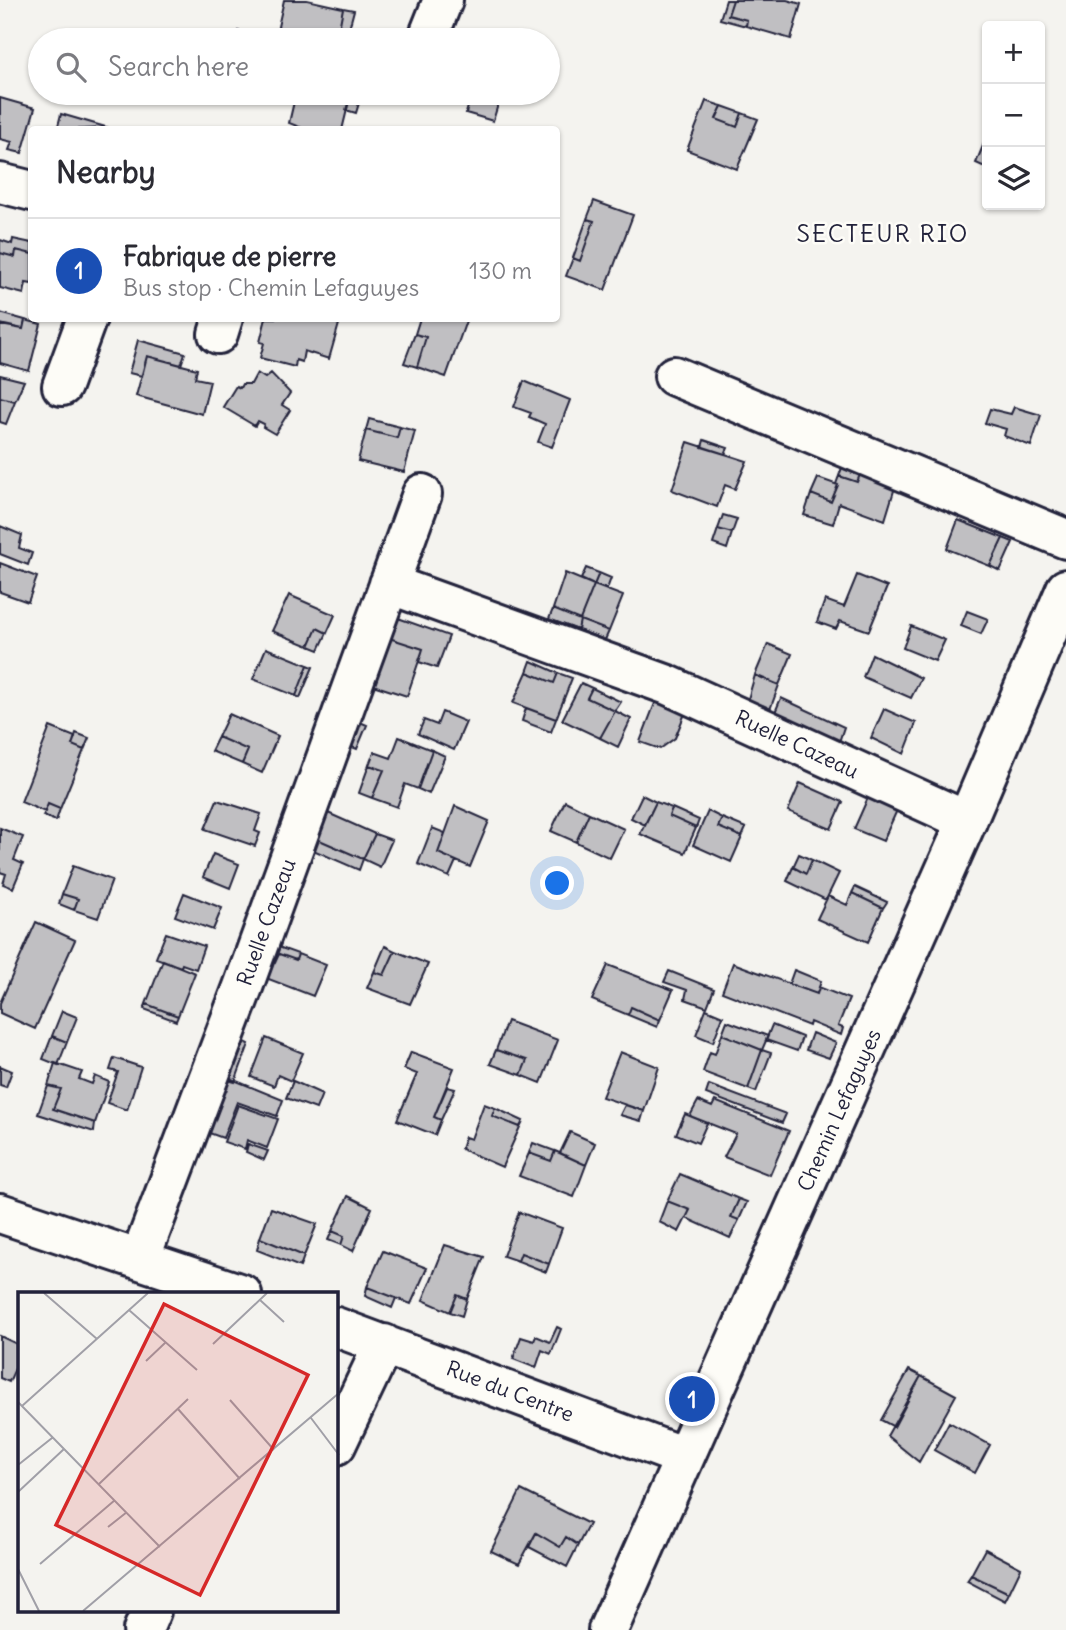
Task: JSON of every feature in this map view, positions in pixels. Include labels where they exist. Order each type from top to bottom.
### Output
[{"type":"street","points":[[432,28],[443,0]]},
{"type":"street","points":[[0,183],[28,190]]},
{"type":"street","points":[[62,386],[86,322]]},
{"type":"street","points":[[674,376],[1066,539]]},
{"type":"street","name":"Ruelle Cazeau","points":[[140,1259],[243,987],[422,494]]},
{"type":"street","name":"Ruelle Cazeau","points":[[389,584],[668,685],[967,821]]},
{"type":"street","name":"Chemin Lefaguyes","points":[[608,1630],[967,821],[1066,589]]},
{"type":"street","points":[[0,1213],[236,1292]]},
{"type":"street","name":"Rue du Centre","points":[[338,1328],[684,1457]]},
{"type":"street","points":[[338,1441],[384,1344]]},
{"type":"street","points":[[143,1630],[151,1612]]},
{"type":"building","points":[[284,0],[307,0],[343,8],[339,28],[278,28]]},
{"type":"building","points":[[726,0],[733,0],[728,15],[747,20],[746,26],[720,19]]},
{"type":"building","points":[[733,0],[787,0],[801,4],[791,39],[746,26],[747,20],[728,15]]},
{"type":"building","points":[[343,8],[354,10],[349,28],[339,28]]},
{"type":"building","points":[[0,98],[35,108],[22,153],[9,150],[12,142],[0,139]]},
{"type":"building","points":[[706,101],[722,106],[716,119],[737,127],[742,113],[758,119],[737,169],[687,150]]},
{"type":"building","points":[[293,105],[348,105],[343,126],[297,126],[289,123]]},
{"type":"building","points":[[347,105],[358,105],[356,113],[346,110]]},
{"type":"building","points":[[469,105],[498,105],[493,121],[466,113]]},
{"type":"building","points":[[722,106],[742,113],[737,127],[716,119]]},
{"type":"building","points":[[61,114],[102,126],[58,126]]},
{"type":"building","points":[[982,148],[982,166],[976,163]]},
{"type":"building","points":[[594,201],[633,215],[605,290],[566,276],[573,258],[580,261],[594,221],[587,219]]},
{"type":"building","points":[[587,219],[594,221],[580,261],[573,258]]},
{"type":"building","points":[[13,239],[28,242],[28,253],[16,250],[15,257],[0,253],[0,240],[12,244]]},
{"type":"building","points":[[16,250],[28,253],[28,283],[24,294],[0,288],[0,253],[15,257]]},
{"type":"building","points":[[0,313],[25,320],[23,329],[0,325]]},
{"type":"building","points":[[25,320],[41,324],[29,371],[0,363],[0,324],[23,329]]},
{"type":"building","points":[[265,322],[339,324],[329,359],[304,351],[302,362],[296,360],[295,367],[260,358],[264,343],[260,342]]},
{"type":"building","points":[[419,322],[466,322],[446,377],[417,367],[426,337],[415,334]]},
{"type":"building","points":[[415,334],[426,337],[417,367],[404,363]]},
{"type":"building","points":[[138,340],[185,353],[181,365],[147,356],[142,376],[129,373]]},
{"type":"building","points":[[147,356],[197,369],[195,378],[210,381],[202,414],[136,396]]},
{"type":"building","points":[[257,373],[265,378],[271,373],[290,393],[282,405],[290,410],[275,434],[263,427],[264,424],[258,421],[255,426],[223,407],[236,386],[240,388],[242,384],[251,384]]},
{"type":"building","points":[[0,375],[24,381],[15,401],[0,397]]},
{"type":"building","points":[[524,381],[570,400],[552,447],[538,442],[545,424],[529,417],[531,413],[514,407]]},
{"type":"building","points":[[0,397],[15,401],[6,424],[0,422]]},
{"type":"building","points":[[1014,407],[1041,415],[1031,446],[1004,436],[1006,429],[985,423],[990,409],[1011,414]]},
{"type":"building","points":[[369,419],[400,427],[397,438],[366,430]]},
{"type":"building","points":[[400,427],[415,431],[404,472],[358,461],[366,430],[397,438]]},
{"type":"building","points":[[704,440],[728,448],[725,454],[702,447]]},
{"type":"building","points":[[688,442],[747,461],[735,489],[725,485],[717,507],[672,490]]},
{"type":"building","points":[[843,465],[861,472],[857,482],[839,476]]},
{"type":"building","points":[[861,472],[896,484],[885,520],[839,503],[833,524],[804,515],[811,494],[831,502],[839,476],[857,482]]},
{"type":"building","points":[[818,478],[838,485],[831,502],[811,494]]},
{"type":"building","points":[[723,515],[737,519],[732,533],[718,529]]},
{"type":"building","points":[[958,520],[1003,538],[990,566],[947,549]]},
{"type":"building","points":[[0,526],[22,535],[19,548],[32,553],[28,565],[0,554]]},
{"type":"building","points":[[718,529],[732,533],[727,549],[713,544]]},
{"type":"building","points":[[1003,538],[1013,542],[1000,571],[990,566]]},
{"type":"building","points":[[0,563],[37,577],[28,602],[0,592]]},
{"type":"building","points":[[586,568],[599,573],[594,585],[581,579]]},
{"type":"building","points":[[565,573],[594,585],[580,620],[553,609]]},
{"type":"building","points":[[599,573],[611,578],[607,589],[594,585]]},
{"type":"building","points":[[857,575],[887,587],[869,631],[840,621],[836,629],[817,622],[825,600],[844,607]]},
{"type":"building","points":[[594,585],[623,596],[609,631],[580,620]]},
{"type":"building","points":[[289,595],[335,615],[327,633],[317,628],[309,646],[272,631]]},
{"type":"building","points":[[553,609],[580,620],[578,630],[549,619]]},
{"type":"building","points":[[967,611],[988,619],[981,634],[961,626]]},
{"type":"building","points":[[398,618],[449,636],[437,668],[419,662],[423,649],[389,638]]},
{"type":"building","points":[[580,620],[609,631],[605,640],[578,630]]},
{"type":"building","points":[[911,626],[945,640],[935,661],[903,648]]},
{"type":"building","points":[[317,628],[327,633],[319,650],[309,646]]},
{"type":"building","points":[[389,638],[423,649],[407,696],[373,685]]},
{"type":"building","points":[[768,644],[792,654],[779,685],[755,675]]},
{"type":"building","points":[[266,648],[308,665],[296,696],[253,679]]},
{"type":"building","points":[[872,654],[921,678],[911,698],[863,677]]},
{"type":"building","points":[[531,661],[558,673],[554,683],[527,672]]},
{"type":"building","points":[[308,665],[313,667],[300,698],[296,696]]},
{"type":"building","points":[[527,672],[554,683],[558,673],[572,678],[556,719],[513,703]]},
{"type":"building","points":[[755,675],[779,685],[768,715],[746,706]]},
{"type":"building","points":[[581,683],[592,688],[587,698],[615,711],[600,738],[562,720]]},
{"type":"building","points":[[592,688],[621,702],[615,711],[587,698]]},
{"type":"building","points":[[657,698],[686,711],[675,738],[660,749],[640,742]]},
{"type":"building","points":[[781,698],[844,727],[838,745],[773,717]]},
{"type":"building","points":[[526,708],[556,719],[551,732],[522,721]]},
{"type":"building","points":[[884,709],[916,723],[904,754],[871,738]]},
{"type":"building","points":[[615,711],[631,719],[618,747],[600,738]]},
{"type":"building","points":[[442,712],[466,722],[454,750],[418,734],[424,720],[437,725]]},
{"type":"building","points":[[229,714],[278,736],[262,773],[242,764],[248,750],[218,737]]},
{"type":"building","points":[[346,716],[367,725],[357,749],[336,741]]},
{"type":"building","points":[[50,727],[75,737],[72,745],[84,750],[60,809],[48,804],[45,812],[21,802]]},
{"type":"building","points":[[76,733],[89,738],[84,750],[72,745]]},
{"type":"building","points":[[218,737],[248,750],[242,764],[211,751]]},
{"type":"building","points":[[399,737],[432,750],[418,789],[405,784],[397,807],[372,798],[384,770],[369,765],[374,752],[391,758]]},
{"type":"building","points":[[432,750],[445,756],[429,794],[418,789]]},
{"type":"building","points":[[369,765],[384,770],[372,798],[359,793]]},
{"type":"building","points":[[800,783],[843,802],[831,829],[788,811]]},
{"type":"building","points":[[874,784],[903,797],[883,841],[854,829]]},
{"type":"building","points":[[642,795],[656,802],[645,825],[631,818]]},
{"type":"building","points":[[217,800],[261,814],[255,831],[260,833],[255,846],[205,829]]},
{"type":"building","points":[[565,801],[589,813],[576,842],[551,831]]},
{"type":"building","points":[[656,802],[672,808],[669,816],[696,828],[685,853],[640,834]]},
{"type":"building","points":[[48,804],[60,809],[56,821],[43,816]]},
{"type":"building","points":[[455,806],[489,821],[470,867],[438,853]]},
{"type":"building","points":[[672,808],[699,820],[696,828],[669,816]]},
{"type":"building","points":[[319,809],[375,834],[363,859],[308,835]]},
{"type":"building","points":[[708,811],[722,818],[718,827],[742,837],[731,862],[693,845]]},
{"type":"building","points":[[589,813],[624,829],[610,858],[576,842]]},
{"type":"building","points":[[722,818],[746,828],[742,837],[718,827]]},
{"type":"building","points":[[0,828],[23,837],[14,860],[23,864],[13,888],[3,884],[6,874],[0,872]]},
{"type":"building","points":[[432,828],[445,833],[438,853],[456,861],[449,877],[418,864]]},
{"type":"building","points":[[375,834],[392,840],[380,867],[363,859]]},
{"type":"building","points":[[308,835],[363,859],[359,870],[304,846]]},
{"type":"building","points":[[213,854],[239,864],[230,888],[203,877]]},
{"type":"building","points":[[799,854],[812,860],[806,874],[793,867]]},
{"type":"building","points":[[812,860],[839,873],[826,900],[787,881],[793,867],[806,874]]},
{"type":"building","points":[[73,866],[112,880],[98,918],[74,910],[78,899],[62,894]]},
{"type":"building","points":[[855,887],[887,902],[883,908],[852,893]]},
{"type":"building","points":[[184,893],[222,908],[213,930],[175,916]]},
{"type":"building","points":[[852,893],[883,908],[868,942],[817,919],[828,896],[847,905]]},
{"type":"building","points":[[62,894],[78,899],[74,910],[59,904]]},
{"type":"building","points":[[36,922],[75,940],[35,1029],[0,1013],[0,1003]]},
{"type":"building","points":[[166,933],[204,946],[196,969],[156,958]]},
{"type":"building","points":[[270,944],[298,954],[296,960],[279,954],[275,963],[264,959]]},
{"type":"building","points":[[385,946],[395,951],[384,975],[374,972]]},
{"type":"building","points":[[395,951],[428,964],[410,1004],[367,988],[374,972],[384,975]]},
{"type":"building","points":[[279,954],[296,960],[298,954],[326,965],[313,996],[258,975],[264,959],[275,963]]},
{"type":"building","points":[[163,960],[195,973],[178,1016],[146,1004]]},
{"type":"building","points":[[733,963],[817,994],[819,987],[849,999],[838,1026],[843,1028],[841,1035],[810,1022],[809,1026],[722,992]]},
{"type":"building","points":[[608,965],[673,990],[660,1020],[631,1007],[628,1015],[592,1000]]},
{"type":"building","points":[[794,970],[821,981],[817,994],[789,984]]},
{"type":"building","points":[[669,971],[714,989],[707,1007],[685,999],[687,990],[664,982]]},
{"type":"building","points":[[146,1004],[178,1016],[176,1021],[144,1009]]},
{"type":"building","points":[[631,1007],[660,1020],[657,1027],[628,1015]]},
{"type":"building","points":[[706,1009],[723,1016],[713,1042],[696,1035]]},
{"type":"building","points":[[62,1011],[77,1017],[67,1042],[52,1036]]},
{"type":"building","points":[[507,1021],[558,1040],[541,1083],[521,1075],[527,1060],[496,1050]]},
{"type":"building","points":[[727,1021],[768,1036],[762,1050],[722,1034]]},
{"type":"building","points":[[772,1025],[802,1037],[797,1051],[766,1040]]},
{"type":"building","points":[[812,1033],[836,1043],[829,1058],[806,1050]]},
{"type":"building","points":[[722,1034],[762,1050],[748,1089],[703,1072],[710,1052],[715,1054]]},
{"type":"building","points":[[52,1036],[67,1042],[58,1065],[43,1059]]},
{"type":"building","points":[[266,1038],[303,1053],[291,1081],[278,1075],[274,1086],[251,1077]]},
{"type":"building","points":[[243,1041],[249,1044],[235,1082],[228,1080]]},
{"type":"building","points":[[496,1050],[527,1060],[521,1075],[490,1064]]},
{"type":"building","points":[[762,1050],[771,1053],[756,1092],[748,1089]]},
{"type":"building","points":[[411,1052],[454,1068],[434,1117],[441,1120],[435,1135],[397,1120],[417,1074],[404,1069]]},
{"type":"building","points":[[620,1052],[659,1067],[644,1111],[602,1097]]},
{"type":"building","points":[[114,1058],[141,1067],[127,1110],[107,1103],[118,1072],[110,1070]]},
{"type":"building","points":[[55,1063],[82,1072],[79,1079],[92,1084],[95,1076],[109,1082],[95,1123],[53,1109],[61,1089],[48,1086]]},
{"type":"building","points":[[0,1066],[12,1071],[6,1087],[0,1085]]},
{"type":"building","points":[[217,1073],[283,1100],[277,1116],[237,1102],[223,1138],[198,1129]]},
{"type":"building","points":[[293,1081],[322,1094],[316,1109],[286,1098]]},
{"type":"building","points":[[709,1085],[786,1114],[782,1123],[706,1094]]},
{"type":"building","points":[[48,1086],[61,1089],[53,1109],[95,1123],[94,1132],[38,1114]]},
{"type":"building","points":[[447,1087],[455,1089],[441,1120],[434,1117]]},
{"type":"building","points":[[698,1101],[712,1107],[715,1101],[789,1131],[770,1175],[724,1157],[736,1134],[690,1116]]},
{"type":"building","points":[[484,1104],[495,1108],[492,1116],[520,1127],[502,1167],[461,1149],[465,1137],[471,1139]]},
{"type":"building","points":[[238,1105],[278,1119],[267,1148],[247,1140],[245,1149],[224,1142]]},
{"type":"building","points":[[625,1105],[644,1111],[641,1121],[620,1115]]},
{"type":"building","points":[[495,1108],[523,1121],[520,1127],[492,1116]]},
{"type":"building","points":[[685,1114],[707,1123],[698,1143],[676,1134]]},
{"type":"building","points":[[570,1132],[595,1143],[586,1165],[560,1153]]},
{"type":"building","points":[[533,1143],[555,1151],[551,1161],[529,1153]]},
{"type":"building","points":[[248,1144],[268,1151],[264,1160],[246,1152]]},
{"type":"building","points":[[555,1151],[586,1165],[574,1197],[519,1176],[529,1153],[551,1161]]},
{"type":"building","points":[[680,1174],[739,1199],[731,1217],[739,1220],[730,1238],[686,1218],[690,1210],[667,1201]]},
{"type":"building","points":[[348,1196],[372,1208],[353,1251],[341,1245],[344,1236],[332,1231]]},
{"type":"building","points":[[739,1199],[747,1202],[739,1220],[731,1217]]},
{"type":"building","points":[[667,1201],[690,1210],[679,1232],[659,1222]]},
{"type":"building","points":[[271,1208],[317,1224],[304,1256],[260,1238]]},
{"type":"building","points":[[519,1212],[562,1228],[549,1264],[521,1253],[518,1261],[503,1256]]},
{"type":"building","points":[[332,1231],[344,1236],[341,1245],[328,1240]]},
{"type":"building","points":[[260,1238],[304,1256],[300,1267],[257,1250]]},
{"type":"building","points":[[445,1245],[484,1257],[467,1299],[457,1295],[450,1312],[423,1300]]},
{"type":"building","points":[[383,1251],[427,1268],[411,1304],[367,1287]]},
{"type":"building","points":[[521,1253],[549,1264],[546,1272],[518,1261]]},
{"type":"building","points":[[367,1287],[396,1298],[392,1308],[365,1296]]},
{"type":"building","points":[[457,1295],[467,1299],[462,1316],[450,1312]]},
{"type":"building","points":[[557,1327],[561,1329],[551,1354],[542,1350],[536,1368],[513,1359],[521,1337],[534,1341],[536,1336],[550,1342]]},
{"type":"building","points":[[0,1336],[18,1345],[18,1362],[9,1382],[0,1378]]},
{"type":"building","points":[[909,1370],[921,1376],[894,1427],[881,1420]]},
{"type":"building","points":[[921,1376],[956,1395],[919,1462],[887,1436]]},
{"type":"building","points":[[949,1422],[990,1445],[975,1473],[934,1450]]},
{"type":"building","points":[[521,1490],[589,1524],[578,1545],[566,1537],[560,1547],[536,1533],[519,1564],[491,1551]]},
{"type":"building","points":[[536,1533],[560,1547],[566,1537],[578,1545],[567,1567],[529,1547]]},
{"type":"building","points":[[985,1549],[1021,1568],[1009,1593],[971,1575]]},
{"type":"building","points":[[971,1575],[1009,1593],[1005,1601],[967,1581]]},
{"type":"place","name":"Fabrique de pierre","points":[[692,1399]]},
{"type":"district","name":"SECTEUR RIO","points":[[883,233]]}]
